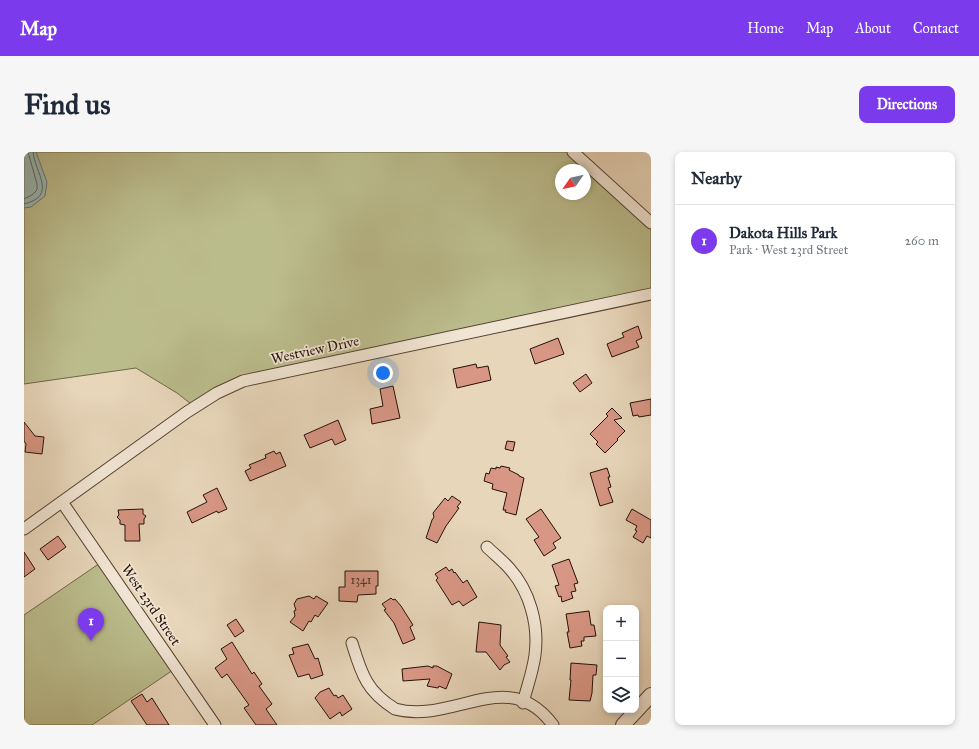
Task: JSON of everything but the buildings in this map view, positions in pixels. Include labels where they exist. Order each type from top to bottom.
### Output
[{"type":"street","points":[[573,152],[651,223]]},
{"type":"street","name":"Westview Drive","points":[[24,529],[187,412],[216,393],[244,381],[651,294]]},
{"type":"street","name":"West 23rd Street","points":[[62,502],[215,725]]},
{"type":"street","points":[[487,547],[509,568],[518,580],[526,594],[533,616],[536,638],[535,654],[523,702]]},
{"type":"street","points":[[352,642],[363,676],[371,688],[385,703],[404,713],[425,718],[439,718],[502,701],[516,701],[523,702],[540,710],[553,725]]},
{"type":"street","points":[[622,725],[651,695]]},
{"type":"green space","points":[[24,152],[573,152],[586,164],[555,164],[555,200],[591,200],[591,168],[651,223],[651,294],[243,381],[195,407],[177,393],[136,368],[24,384]]},
{"type":"green space","points":[[103,561],[176,668],[92,725],[24,725],[24,615]]},
{"type":"water","points":[[24,152],[36,152],[47,182],[45,196],[31,207],[24,208]]},
{"type":"place","name":"Dakota Hills Park","points":[[91,641]]}]
